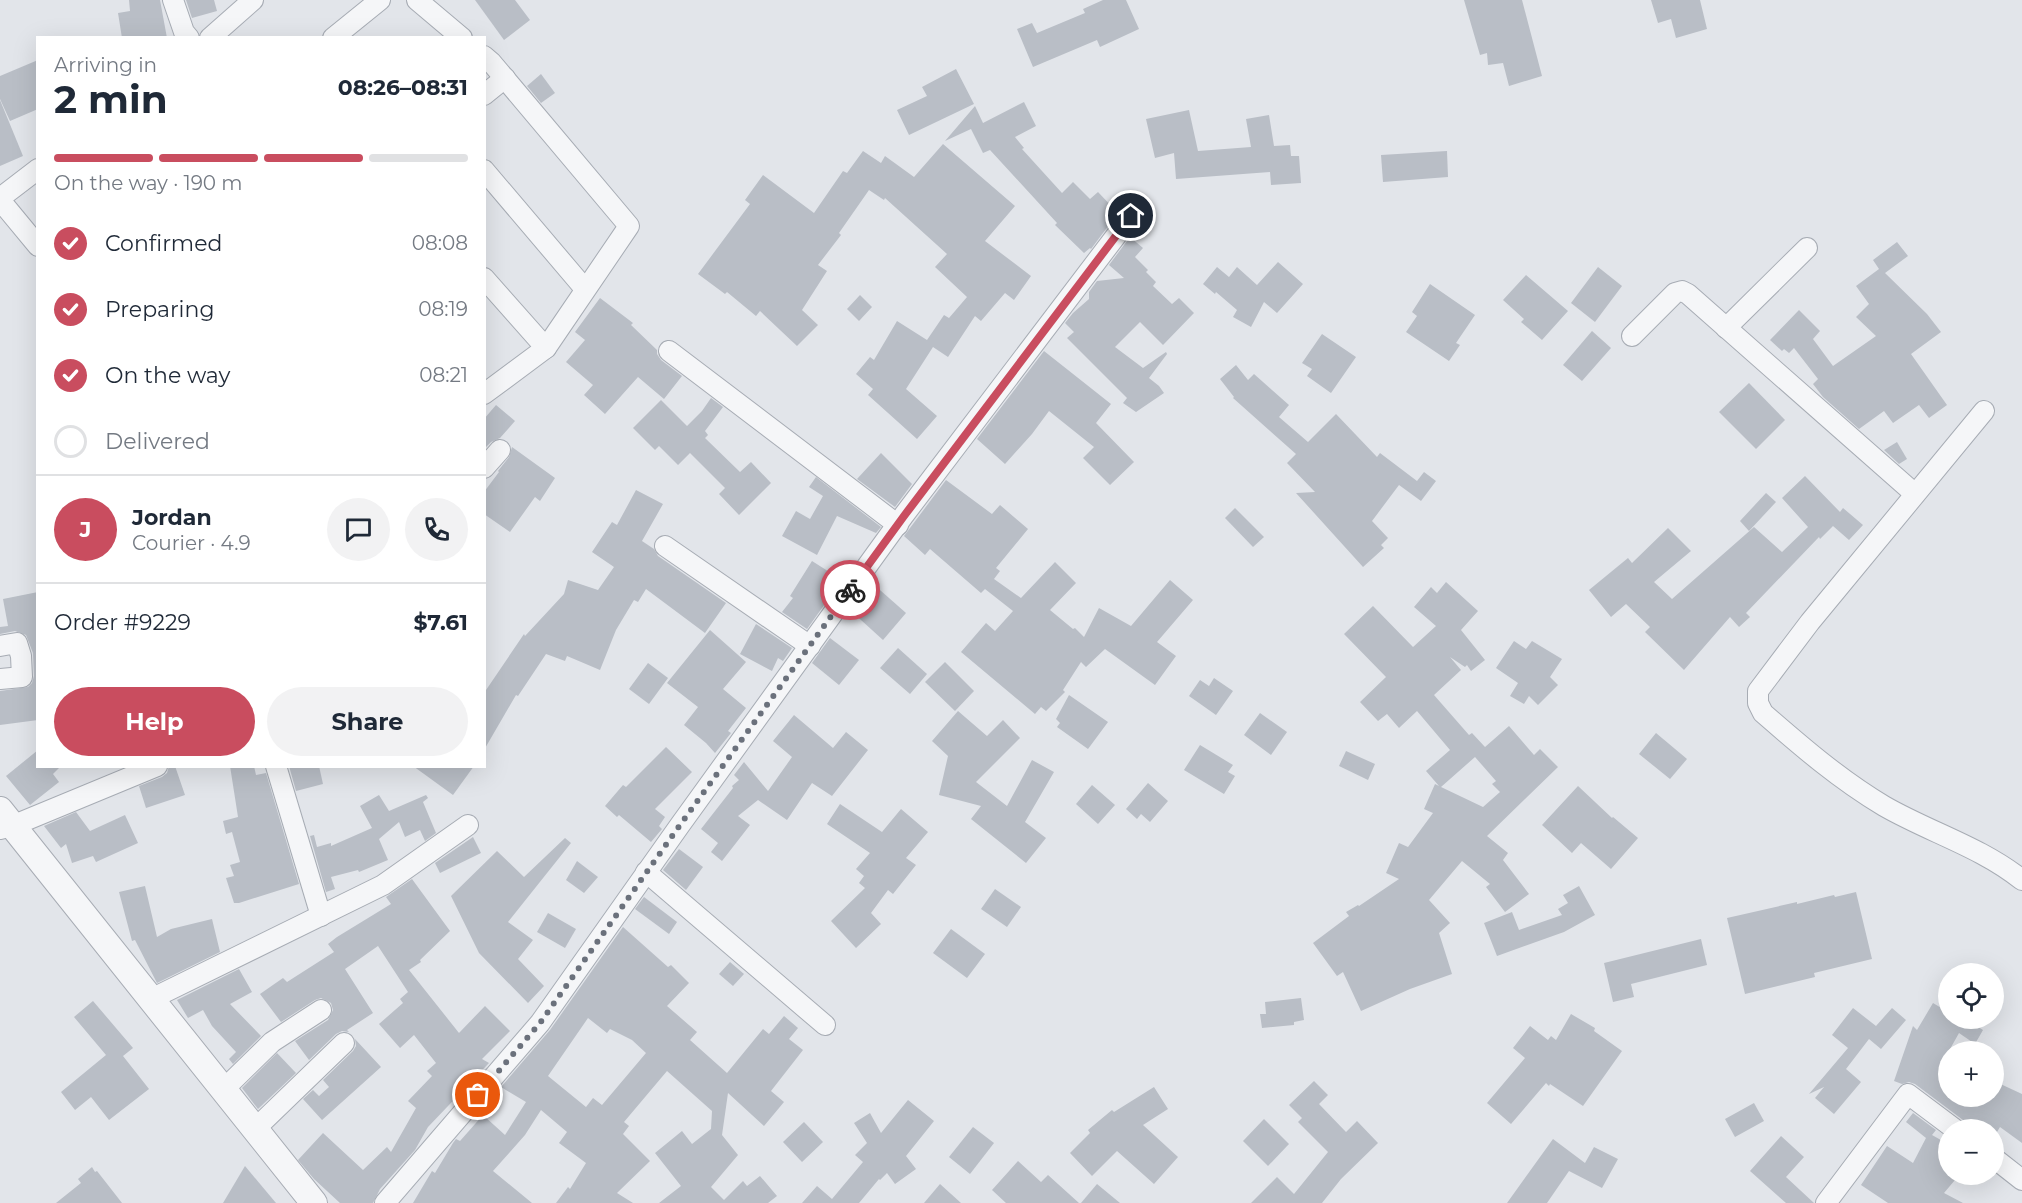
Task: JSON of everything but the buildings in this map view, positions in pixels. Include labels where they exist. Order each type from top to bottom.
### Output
[{"type":"street","points":[[173,0],[187,36]]},
{"type":"street","points":[[212,36],[253,0]]},
{"type":"street","points":[[335,36],[380,0]]},
{"type":"street","points":[[417,0],[453,35]]},
{"type":"street","points":[[486,58],[629,226],[546,348],[487,387]]},
{"type":"street","points":[[486,93],[505,78]]},
{"type":"street","points":[[36,171],[0,199],[36,244]]},
{"type":"street","points":[[486,172],[585,289]]},
{"type":"street","points":[[385,1203],[540,1023],[646,872],[898,525],[1131,216]]},
{"type":"street","points":[[1726,328],[1807,248]]},
{"type":"street","points":[[486,280],[546,348]]},
{"type":"street","points":[[1632,336],[1675,293],[1682,291],[1688,294],[1915,494]]},
{"type":"street","points":[[669,351],[898,525]]},
{"type":"street","points":[[1984,411],[1810,622],[1758,691],[1758,703],[1763,713],[1829,770],[1885,806],[2020,872]]},
{"type":"street","points":[[486,466],[500,450]]},
{"type":"street","points":[[665,546],[810,646]]},
{"type":"street","points":[[0,646],[17,643],[21,656],[22,677],[0,679]]},
{"type":"street","points":[[152,768],[4,822],[151,999],[314,1203]]},
{"type":"street","points":[[277,768],[321,916]]},
{"type":"street","points":[[151,999],[383,885],[468,825]]},
{"type":"street","points":[[646,872],[825,1025]]},
{"type":"street","points":[[224,1090],[272,1042],[321,1010]]},
{"type":"street","points":[[255,1129],[344,1043]]},
{"type":"street","points":[[1826,1203],[1908,1094],[1941,1119]]},
{"type":"street","points":[[2004,1166],[2022,1180]]},
{"type":"way so far","points":[[478,1095],[540,1023],[850,590]]},
{"type":"route","points":[[850,590],[1131,216]]}]
